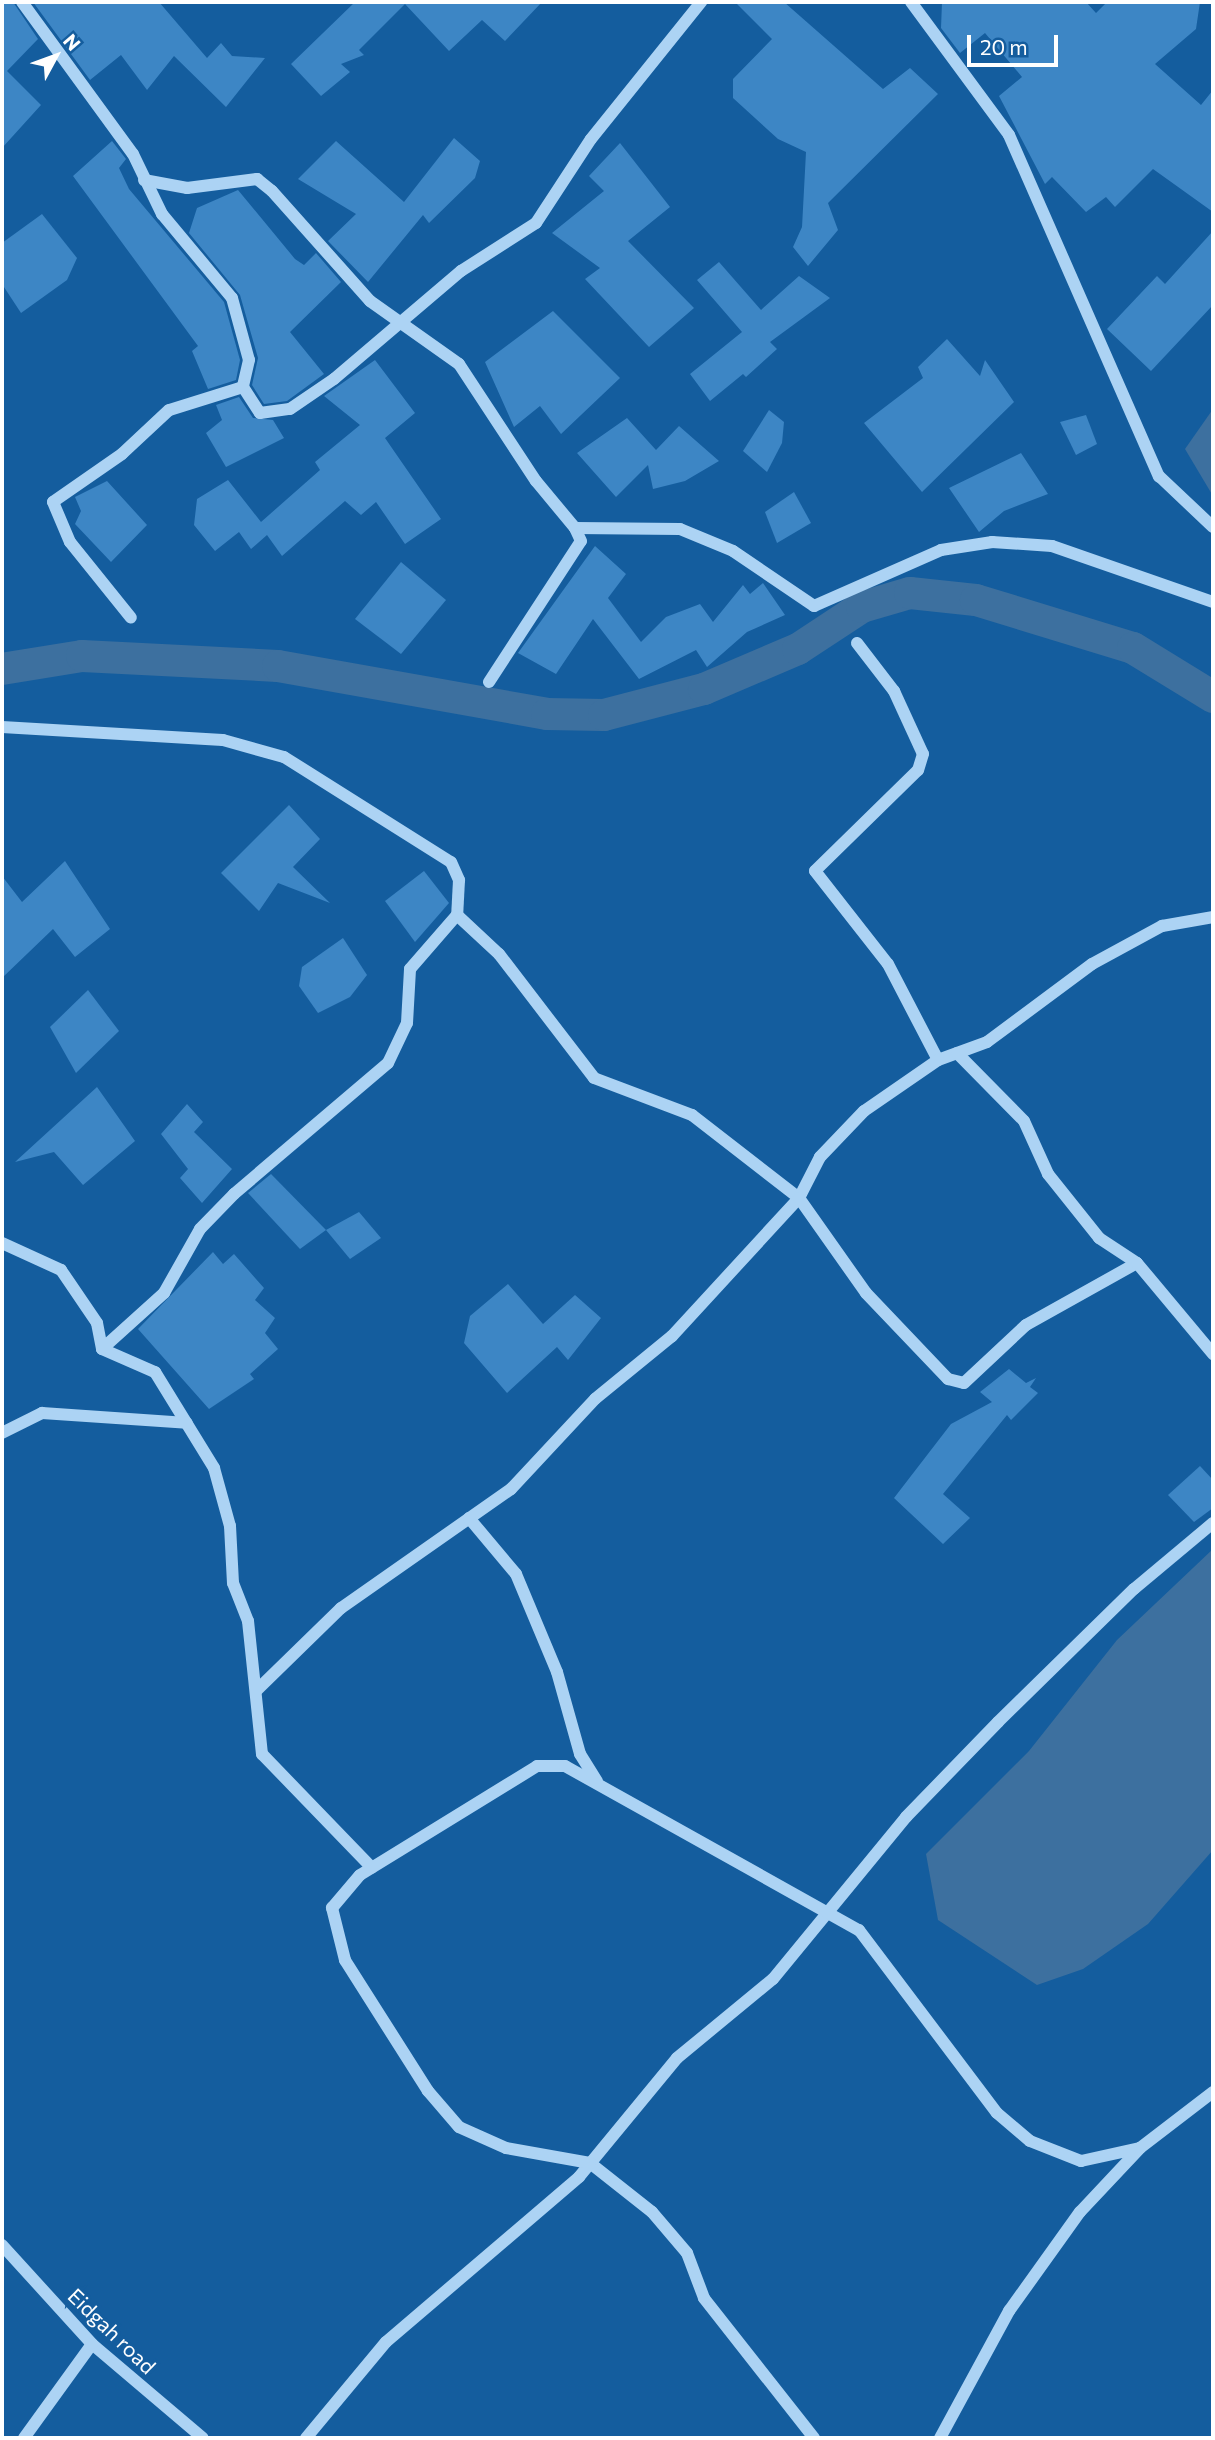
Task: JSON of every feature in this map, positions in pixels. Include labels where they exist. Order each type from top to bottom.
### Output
[{"type":"street","points":[[22,2],[115,127],[162,214],[232,298],[249,360],[243,387],[260,412],[289,409],[403,321],[461,271],[536,223],[591,139],[701,2]]},
{"type":"street","points":[[911,2],[1009,135],[1158,476],[1213,527]]},
{"type":"street","points":[[144,180],[187,188],[257,178],[370,300],[460,364],[536,481],[575,528],[581,541],[489,682]]},
{"type":"street","points":[[131,618],[70,542],[53,502],[114,461],[169,410],[243,387]]},
{"type":"street","points":[[575,528],[680,529],[733,551],[814,606],[940,551],[992,542],[1052,546],[1213,602]]},
{"type":"street","points":[[857,643],[894,691],[923,754],[918,769],[815,871],[888,964],[938,1060]]},
{"type":"street","points":[[2,727],[223,740],[284,757],[451,862],[459,880],[457,915],[410,969],[407,1023],[388,1063],[234,1194],[200,1229],[164,1293],[102,1349]]},
{"type":"street","points":[[457,915],[499,954],[594,1078],[692,1115],[799,1198],[866,1293],[948,1379],[964,1383],[1026,1325],[1137,1263]]},
{"type":"street","points":[[257,1690],[341,1608],[511,1489],[589,1405],[672,1336],[799,1198],[820,1157],[864,1111],[938,1060],[987,1042],[1092,964],[1162,926],[1213,917]]},
{"type":"street","points":[[957,1053],[1024,1121],[1048,1174],[1099,1238],[1137,1263],[1213,1354]]},
{"type":"street","points":[[2,1243],[61,1270],[97,1323],[102,1349]]},
{"type":"street","points":[[102,1349],[155,1373],[214,1468],[230,1526],[233,1583],[248,1620],[262,1754],[372,1868]]},
{"type":"street","points":[[2,1433],[42,1413],[187,1423]]},
{"type":"street","points":[[469,1518],[516,1574],[557,1672],[580,1754],[598,1783]]},
{"type":"street","points":[[306,2438],[386,2342],[590,2163],[677,2058],[773,1979],[835,1910],[906,1817],[998,1722],[1134,1589],[1213,1523]]},
{"type":"street","points":[[814,2438],[704,2298],[700,2275],[676,2238],[590,2163],[506,2148],[459,2127],[428,2091],[345,1960],[332,1908],[372,1868],[537,1766],[565,1766],[598,1783],[653,1819],[835,1910],[859,1930],[1014,2129],[1081,2161],[1140,2148]]},
{"type":"street","points":[[940,2438],[1009,2311],[1080,2212],[1140,2148],[1213,2092]]},
{"type":"street","name":"Eidgah road","points":[[2,2245],[92,2344],[203,2438]]},
{"type":"street","points":[[24,2438],[92,2344]]},
{"type":"water","points":[[1213,409],[1213,496],[1185,449]]},
{"type":"water","points":[[1213,1549],[1213,1850],[1148,1924],[1083,1969],[1037,1985],[938,1920],[926,1854],[1029,1751],[1117,1640]]},
{"type":"building","points":[[2,2],[13,2],[38,39],[7,71],[41,105],[2,148]]},
{"type":"building","points":[[33,2],[159,2],[207,58],[221,43],[232,56],[265,58],[226,107],[174,56],[147,90],[121,55],[90,80]]},
{"type":"building","points":[[355,2],[542,2],[505,41],[482,20],[449,51],[405,4],[359,50],[364,55],[341,64],[350,72],[321,96],[291,64]]},
{"type":"building","points":[[735,2],[784,2],[883,89],[910,68],[938,94],[828,203],[838,230],[808,266],[793,247],[802,227],[806,152],[778,139],[733,98],[733,79],[772,39]]},
{"type":"building","points":[[942,2],[1086,2],[1096,13],[1107,2],[1200,2],[1196,29],[1155,64],[1201,105],[1213,90],[1213,212],[1153,169],[1115,207],[1106,197],[1086,212],[1052,177],[1045,184],[999,96],[1022,77],[985,33],[960,53],[941,28]]},
{"type":"building","points":[[454,138],[480,161],[475,178],[429,223],[423,215],[368,282],[328,241],[356,214],[298,179],[336,141],[404,202]]},
{"type":"building","points":[[112,141],[126,159],[119,168],[129,189],[224,302],[240,360],[236,380],[208,389],[192,351],[198,346],[73,176]]},
{"type":"building","points":[[620,143],[670,207],[628,241],[694,308],[649,347],[585,279],[600,268],[552,233],[604,191],[589,176]]},
{"type":"building","points":[[238,190],[295,259],[304,265],[316,253],[341,282],[290,332],[324,374],[287,401],[264,404],[252,385],[258,358],[240,295],[189,233],[197,208]]},
{"type":"building","points":[[42,214],[77,258],[67,280],[21,313],[2,284],[2,243]]},
{"type":"building","points":[[1213,231],[1213,305],[1151,371],[1107,329],[1157,276],[1165,284]]},
{"type":"building","points":[[719,262],[761,310],[799,276],[830,298],[770,342],[777,349],[746,377],[743,374],[710,401],[690,374],[742,332],[697,280]]},
{"type":"building","points":[[553,311],[620,378],[561,434],[540,406],[514,427],[485,362]]},
{"type":"building","points":[[947,339],[980,376],[985,360],[1014,402],[922,492],[864,423],[923,378],[918,367]]},
{"type":"building","points":[[375,360],[415,413],[385,438],[441,519],[405,544],[376,502],[361,515],[345,501],[282,556],[267,535],[251,549],[239,532],[215,551],[194,525],[197,499],[228,480],[261,522],[320,470],[315,462],[360,425],[324,396]]},
{"type":"building","points":[[239,397],[253,418],[273,420],[284,438],[226,467],[206,433],[222,420],[216,405]]},
{"type":"building","points":[[769,410],[784,422],[782,443],[767,472],[743,451]]},
{"type":"building","points":[[1086,415],[1097,444],[1076,455],[1060,422]]},
{"type":"building","points":[[627,418],[656,450],[679,426],[719,461],[685,481],[653,489],[648,465],[616,497],[577,453]]},
{"type":"building","points":[[1021,453],[1048,494],[1004,511],[979,532],[949,488]]},
{"type":"building","points":[[107,481],[147,525],[111,562],[75,524],[81,511],[75,497]]},
{"type":"building","points":[[794,492],[811,523],[777,543],[765,512]]},
{"type":"building","points":[[595,546],[626,574],[608,598],[641,642],[666,617],[700,604],[713,622],[743,585],[750,594],[763,583],[785,615],[747,632],[707,667],[696,650],[639,679],[593,619],[556,674],[518,653]]},
{"type":"building","points":[[401,562],[446,600],[401,654],[355,619]]},
{"type":"building","points":[[289,805],[320,839],[293,867],[330,903],[278,883],[259,911],[221,873]]},
{"type":"building","points":[[65,861],[110,929],[75,957],[53,929],[2,978],[2,876],[22,902]]},
{"type":"building","points":[[424,871],[449,903],[415,942],[385,901]]},
{"type":"building","points":[[343,938],[367,975],[350,997],[318,1013],[299,986],[302,967]]},
{"type":"building","points":[[88,990],[119,1031],[76,1073],[50,1027]]},
{"type":"building","points":[[97,1087],[135,1141],[83,1185],[54,1152],[15,1162]]},
{"type":"building","points":[[187,1104],[203,1122],[194,1132],[232,1169],[202,1203],[180,1178],[188,1169],[161,1134]]},
{"type":"building","points":[[271,1174],[326,1230],[300,1249],[248,1193]]},
{"type":"building","points":[[359,1212],[381,1238],[350,1259],[326,1230]]},
{"type":"building","points":[[213,1252],[223,1264],[234,1254],[264,1288],[255,1300],[275,1318],[265,1333],[278,1349],[250,1374],[254,1379],[209,1409],[138,1329]]},
{"type":"building","points":[[508,1284],[543,1324],[575,1295],[601,1318],[568,1360],[557,1347],[507,1393],[464,1343],[470,1316]]},
{"type":"building","points":[[1009,1369],[1026,1383],[1036,1378],[1030,1387],[1038,1393],[1011,1420],[1007,1415],[943,1494],[970,1518],[943,1544],[894,1498],[951,1424],[992,1402],[980,1392]]},
{"type":"building","points":[[1200,1466],[1213,1480],[1213,1508],[1194,1522],[1168,1495]]},
{"type":"waterway","points":[[2,669],[82,656],[278,666],[547,714],[604,715],[704,689],[798,649],[862,607],[910,593],[976,600],[1133,648],[1213,697]]}]
